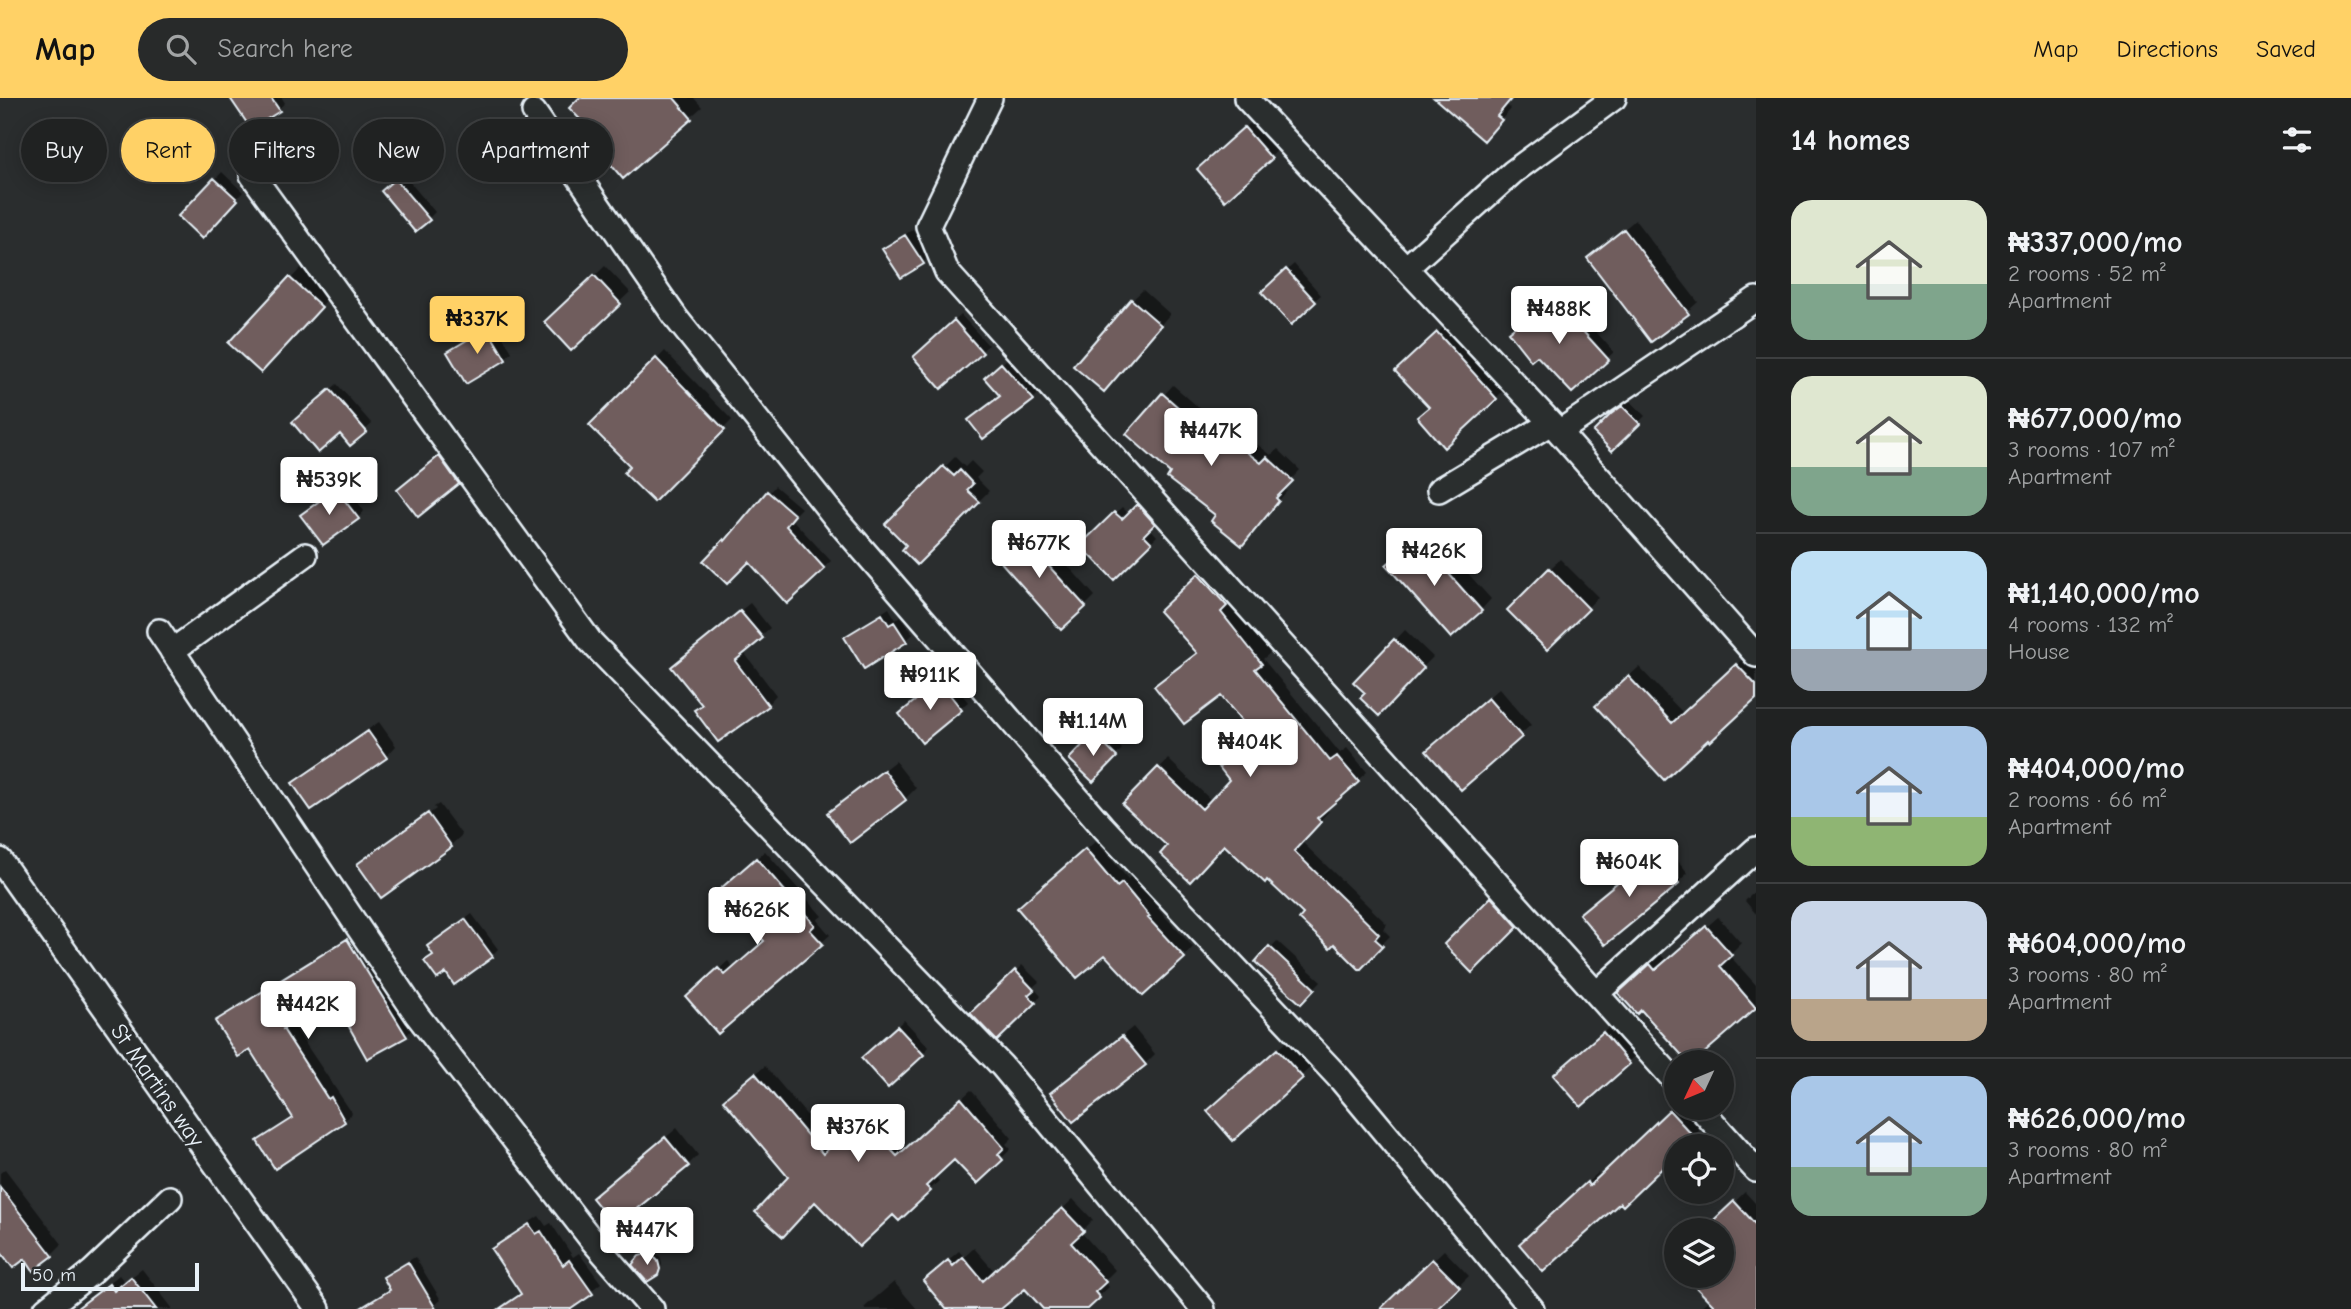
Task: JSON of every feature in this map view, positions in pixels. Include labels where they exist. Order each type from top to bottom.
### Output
[{"type":"street","points":[[990,98],[928,226],[947,272],[1664,1068]]},
{"type":"street","points":[[1246,98],[1555,428],[1756,655]]},
{"type":"street","points":[[1406,268],[1513,172],[1614,98]]},
{"type":"street","points":[[534,111],[676,318],[838,521],[1102,826],[1341,1080],[1532,1309]]},
{"type":"street","points":[[257,182],[590,641],[1002,1066],[1203,1309]]},
{"type":"street","points":[[1439,490],[1555,428],[1756,299]]},
{"type":"street","points":[[172,651],[305,555]]},
{"type":"street","points":[[159,631],[417,1014],[591,1239],[652,1309]]},
{"type":"street","points":[[1597,993],[1756,849]]},
{"type":"street","name":"St Martins way","points":[[0,860],[318,1309]]},
{"type":"street","points":[[1711,1120],[1756,1170]]},
{"type":"street","points":[[46,1309],[92,1272],[170,1198]]},
{"type":"building","points":[[230,98],[271,98],[280,111],[267,119],[244,119]]},
{"type":"building","points":[[579,98],[674,98],[692,119],[623,179],[613,167],[613,119],[580,119],[569,108]]},
{"type":"building","points":[[1434,98],[1512,98],[1497,116],[1502,120],[1484,141]]},
{"type":"building","points":[[1244,127],[1272,159],[1225,201],[1197,169]]},
{"type":"building","points":[[215,179],[238,200],[202,239],[178,216],[210,182],[215,182]]},
{"type":"building","points":[[392,182],[398,182],[430,220],[415,232],[381,191]]},
{"type":"building","points":[[1624,229],[1689,314],[1651,342],[1587,258]]},
{"type":"building","points":[[905,235],[924,264],[901,278],[882,249]]},
{"type":"building","points":[[1286,269],[1316,302],[1291,325],[1261,292]]},
{"type":"building","points":[[594,275],[621,304],[571,351],[544,322]]},
{"type":"building","points":[[289,277],[322,307],[261,373],[228,343]]},
{"type":"building","points":[[1131,299],[1161,325],[1104,392],[1073,366]]},
{"type":"building","points":[[1550,299],[1576,332],[1580,328],[1609,360],[1572,393],[1537,356],[1531,361],[1508,332]]},
{"type":"building","points":[[954,320],[983,353],[941,389],[913,357]]},
{"type":"building","points":[[487,328],[506,360],[466,384],[447,352]]},
{"type":"building","points":[[1437,332],[1497,399],[1444,448],[1417,417],[1429,407],[1395,371]]},
{"type":"building","points":[[656,358],[725,430],[654,502],[624,473],[630,466],[589,425]]},
{"type":"building","points":[[1001,363],[1034,400],[983,439],[968,420],[1000,396],[984,378]]},
{"type":"building","points":[[330,389],[367,432],[350,446],[340,434],[318,453],[292,422]]},
{"type":"building","points":[[1162,393],[1204,430],[1209,423],[1261,463],[1267,457],[1293,481],[1276,498],[1279,501],[1242,546],[1211,521],[1215,515],[1167,478],[1170,473],[1126,434]]},
{"type":"building","points":[[1622,406],[1640,424],[1612,451],[1593,432]]},
{"type":"building","points":[[439,456],[459,484],[418,517],[397,490]]},
{"type":"building","points":[[943,466],[954,476],[960,470],[973,484],[967,490],[980,502],[917,565],[902,550],[906,545],[885,524]]},
{"type":"building","points":[[336,489],[359,519],[323,545],[300,515]]},
{"type":"building","points":[[767,491],[795,515],[786,526],[825,569],[787,604],[749,562],[727,584],[703,561],[724,539],[725,541]]},
{"type":"building","points":[[1137,504],[1155,524],[1144,535],[1152,543],[1114,580],[1080,545],[1114,512],[1122,519]]},
{"type":"building","points":[[1016,530],[1086,607],[1061,630],[992,552]]},
{"type":"building","points":[[1417,538],[1482,611],[1451,638],[1386,565]]},
{"type":"building","points":[[1549,568],[1589,609],[1547,650],[1507,610]]},
{"type":"building","points":[[1198,574],[1227,606],[1221,612],[1262,664],[1255,669],[1330,761],[1337,756],[1359,782],[1317,818],[1321,822],[1294,851],[1379,934],[1375,939],[1383,946],[1360,970],[1334,944],[1330,948],[1299,919],[1303,914],[1224,845],[1190,882],[1160,854],[1167,846],[1122,804],[1158,767],[1202,809],[1229,780],[1219,767],[1257,739],[1221,696],[1184,724],[1154,686],[1197,653],[1159,611]]},
{"type":"building","points":[[740,611],[763,638],[735,661],[769,706],[718,742],[694,710],[702,705],[671,667]]},
{"type":"building","points":[[882,614],[889,625],[894,622],[907,642],[864,669],[844,637]]},
{"type":"building","points":[[1394,639],[1424,668],[1379,716],[1360,698],[1365,693],[1353,682]]},
{"type":"building","points":[[1736,664],[1756,685],[1756,699],[1664,780],[1595,706],[1628,676],[1672,723]]},
{"type":"building","points":[[939,681],[962,710],[922,743],[899,714]]},
{"type":"building","points":[[1488,698],[1522,737],[1461,790],[1426,751]]},
{"type":"building","points":[[368,731],[387,758],[311,810],[292,783]]},
{"type":"building","points":[[1093,734],[1117,757],[1093,782],[1069,759]]},
{"type":"building","points":[[884,770],[906,800],[850,843],[827,813]]},
{"type":"building","points":[[428,813],[452,847],[381,898],[357,864]]},
{"type":"building","points":[[1085,849],[1117,887],[1122,883],[1150,917],[1148,918],[1185,958],[1143,996],[1105,955],[1077,978],[1017,908]]},
{"type":"building","points":[[1653,853],[1679,884],[1605,945],[1579,914]]},
{"type":"building","points":[[756,858],[815,925],[810,930],[823,944],[718,1034],[686,997],[718,968],[725,975],[764,941],[720,889]]},
{"type":"building","points":[[1491,897],[1518,927],[1472,973],[1444,944]]},
{"type":"building","points":[[465,919],[493,957],[454,985],[446,973],[437,979],[424,961],[433,955],[427,946]]},
{"type":"building","points":[[1706,926],[1732,955],[1720,966],[1756,1008],[1708,1050],[1677,1050],[1641,1010],[1637,1014],[1618,993],[1650,964],[1655,970]]},
{"type":"building","points":[[347,939],[407,1037],[367,1059],[333,998],[283,1029],[328,1099],[331,1097],[345,1122],[275,1169],[257,1141],[293,1118],[250,1050],[238,1057],[215,1021]]},
{"type":"building","points":[[1269,946],[1315,989],[1301,1004],[1255,962]]},
{"type":"building","points":[[1015,970],[1034,990],[1028,995],[1036,1003],[997,1041],[970,1013]]},
{"type":"building","points":[[897,1026],[924,1055],[888,1088],[861,1058]]},
{"type":"building","points":[[1603,1032],[1630,1064],[1581,1107],[1553,1075]]},
{"type":"building","points":[[1122,1036],[1146,1065],[1073,1122],[1050,1093]]},
{"type":"building","points":[[1277,1049],[1303,1078],[1233,1141],[1207,1111]]},
{"type":"building","points":[[755,1073],[823,1154],[861,1118],[897,1156],[961,1098],[1004,1148],[998,1154],[1003,1160],[977,1184],[954,1160],[926,1186],[931,1191],[899,1221],[893,1215],[859,1247],[815,1202],[783,1237],[755,1212],[788,1177],[723,1100]]},
{"type":"building","points":[[1664,1115],[1664,1120],[1678,1120],[1691,1134],[1664,1134],[1664,1167],[1623,1206],[1620,1203],[1543,1272],[1519,1244],[1587,1182],[1589,1186]]},
{"type":"building","points":[[665,1137],[689,1166],[623,1220],[614,1209],[606,1215],[592,1198]]},
{"type":"building","points":[[0,1187],[53,1256],[33,1271],[25,1259],[13,1268],[0,1251]]},
{"type":"building","points":[[1734,1201],[1756,1225],[1756,1309],[1717,1309],[1697,1288],[1734,1288],[1734,1218],[1716,1218],[1734,1204]]},
{"type":"building","points":[[1062,1208],[1084,1231],[1071,1243],[1106,1282],[1095,1292],[1100,1298],[1088,1309],[1043,1309],[1025,1289],[1001,1309],[946,1309],[923,1281],[948,1260],[953,1266],[963,1257],[983,1281]]},
{"type":"building","points":[[529,1224],[536,1234],[541,1231],[563,1265],[569,1260],[593,1294],[571,1309],[499,1309],[521,1294],[491,1249]]},
{"type":"building","points":[[646,1254],[658,1261],[660,1269],[658,1275],[647,1282],[632,1265],[639,1256]]},
{"type":"building","points":[[1432,1259],[1460,1287],[1437,1309],[1380,1309]]},
{"type":"building","points":[[408,1262],[436,1309],[359,1309],[390,1290],[383,1277]]},
{"type":"building","points":[[131,1277],[156,1309],[76,1309],[109,1284],[114,1291]]}]
